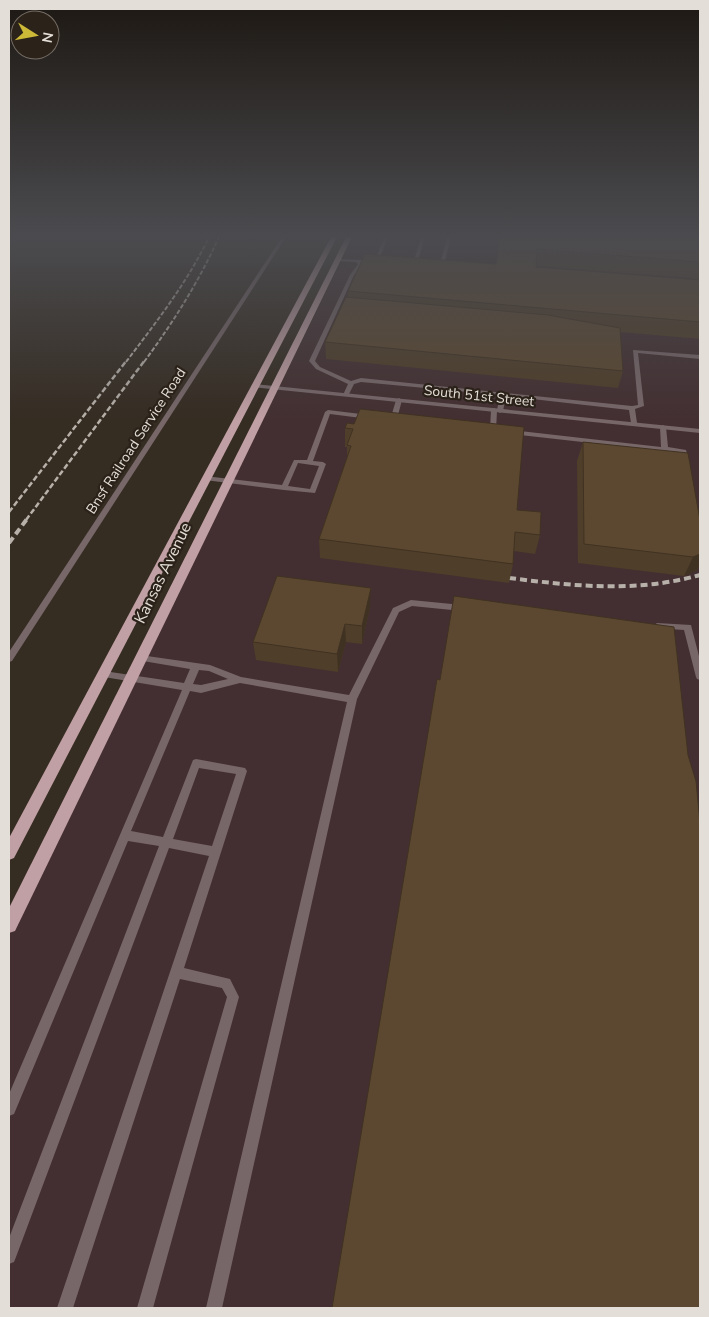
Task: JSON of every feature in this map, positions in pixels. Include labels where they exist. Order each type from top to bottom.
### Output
[{"type":"main road","name":"Kansas Avenue","points":[[9,853],[301,298]]},
{"type":"main road","name":"Kansas Avenue","points":[[9,925],[318,298]]},
{"type":"street","name":"South 51st Street","points":[[254,386],[700,431]]},
{"type":"lane","name":"Bnsf Railroad Service Road","points":[[9,659],[244,298]]},
{"type":"lane","points":[[341,298],[312,361],[318,368],[351,383],[361,380],[632,408],[641,406],[635,351],[700,357]]},
{"type":"lane","points":[[346,395],[351,383]]},
{"type":"lane","points":[[493,430],[503,394]]},
{"type":"lane","points":[[394,419],[398,400]]},
{"type":"lane","points":[[632,408],[634,423]]},
{"type":"lane","points":[[309,463],[328,412],[376,417]]},
{"type":"lane","points":[[385,418],[404,420]]},
{"type":"lane","points":[[662,427],[665,449]]},
{"type":"lane","points":[[483,429],[684,451],[690,473]]},
{"type":"lane","points":[[205,478],[284,488],[313,491],[324,464],[296,461],[284,488]]},
{"type":"lane","points":[[214,1308],[352,699],[396,610],[411,603],[473,610]]},
{"type":"lane","points":[[650,625],[688,627],[700,677]]},
{"type":"lane","points":[[140,658],[210,668],[240,680],[352,699]]},
{"type":"lane","points":[[9,1109],[196,666]]},
{"type":"lane","points":[[104,674],[202,689],[240,680]]},
{"type":"lane","points":[[9,1257],[196,763],[242,771],[65,1308]]},
{"type":"lane","points":[[124,835],[216,852]]},
{"type":"lane","points":[[145,1308],[233,997],[226,983],[176,972]]},
{"type":"shaded area","points":[[323,298],[700,298],[700,1308],[9,1308],[9,936]]},
{"type":"building","points":[[345,298],[548,315],[620,328],[623,371],[325,342]]},
{"type":"building","points":[[433,298],[700,298],[700,322]]},
{"type":"building","points":[[360,409],[524,427],[517,510],[541,512],[540,535],[515,532],[513,564],[319,539],[351,446],[347,445],[353,429],[345,428],[347,423],[354,424]]},
{"type":"building","points":[[583,442],[688,453],[700,520],[700,554],[693,557],[584,544]]},
{"type":"building","points":[[277,576],[371,588],[362,626],[345,624],[337,654],[253,642]]},
{"type":"building","points":[[454,596],[674,627],[688,755],[696,781],[700,823],[700,1308],[332,1308],[437,679],[440,680]]},
{"type":"railway","points":[[126,362],[173,298]]},
{"type":"railway","points":[[144,362],[186,298]]},
{"type":"railway","points":[[9,512],[127,360]]},
{"type":"railway","points":[[26,520],[145,360]]},
{"type":"railway","points":[[9,543],[27,519]]},
{"type":"railway","points":[[509,578],[581,585],[629,586],[676,581],[700,575]]}]
